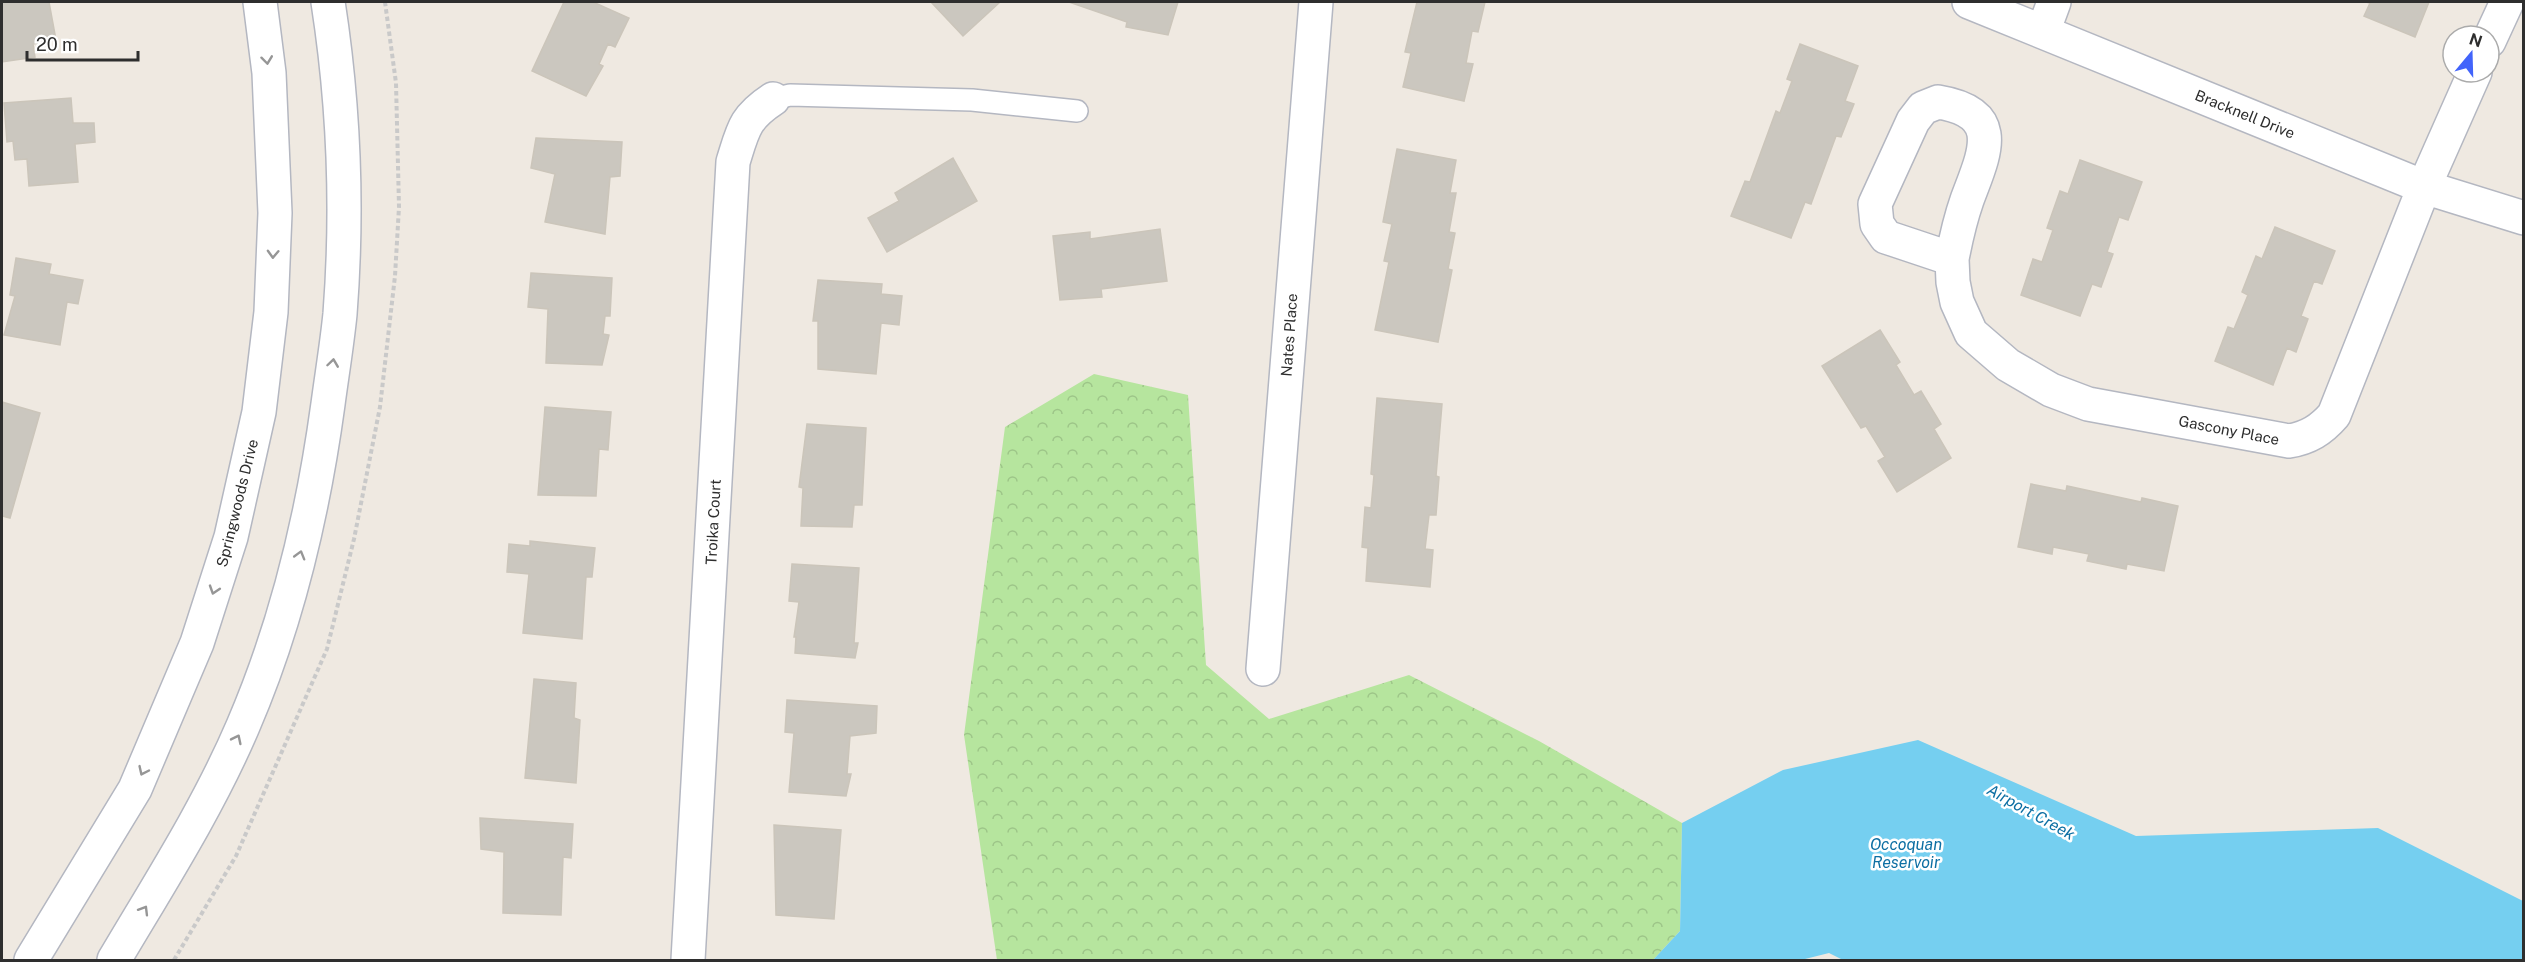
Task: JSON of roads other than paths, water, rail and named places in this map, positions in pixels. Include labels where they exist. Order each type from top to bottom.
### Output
[{"type":"street","name":"Springwoods Drive","points":[[31,960],[135,789],[197,644],[231,537],[259,412],[271,312],[275,213],[268,73],[260,2]]},
{"type":"street","points":[[114,960],[201,814],[243,725],[278,633],[304,537],[323,440],[340,316],[344,232],[344,147],[328,2]]},
{"type":"street","name":"Nates Place","points":[[1263,669],[1316,2]]},
{"type":"street","name":"Bracknell Drive","points":[[1969,2],[2424,187],[2523,218]]},
{"type":"street","points":[[2043,32],[2054,2]]},
{"type":"street","points":[[2497,24],[2507,2]]},
{"type":"street","name":"Gascony Place","points":[[1952,259],[1886,237],[1877,224],[1875,204],[1913,122],[1923,108],[1938,102],[1960,105],[1976,116],[1984,130],[1985,149],[1957,229],[1952,259],[1957,302],[1971,333],[2008,365],[2051,390],[2088,404],[2289,441],[2302,439],[2322,429],[2334,416],[2424,187],[2470,84]]},
{"type":"street","name":"Troika Court","points":[[688,960],[733,162],[743,128],[755,111],[773,99]]},
{"type":"lane","points":[[773,99],[790,95],[972,100],[1077,111]]},
{"type":"water","name":"Occoquan Reservoir","points":[[1918,740],[2136,836],[2378,828],[2523,901],[2523,960],[1843,960],[1829,953],[1801,960],[1653,960],[1680,931],[1682,823],[1783,770]]},
{"type":"water label","name":"Airport Creek","points":[[2031,812]]}]
